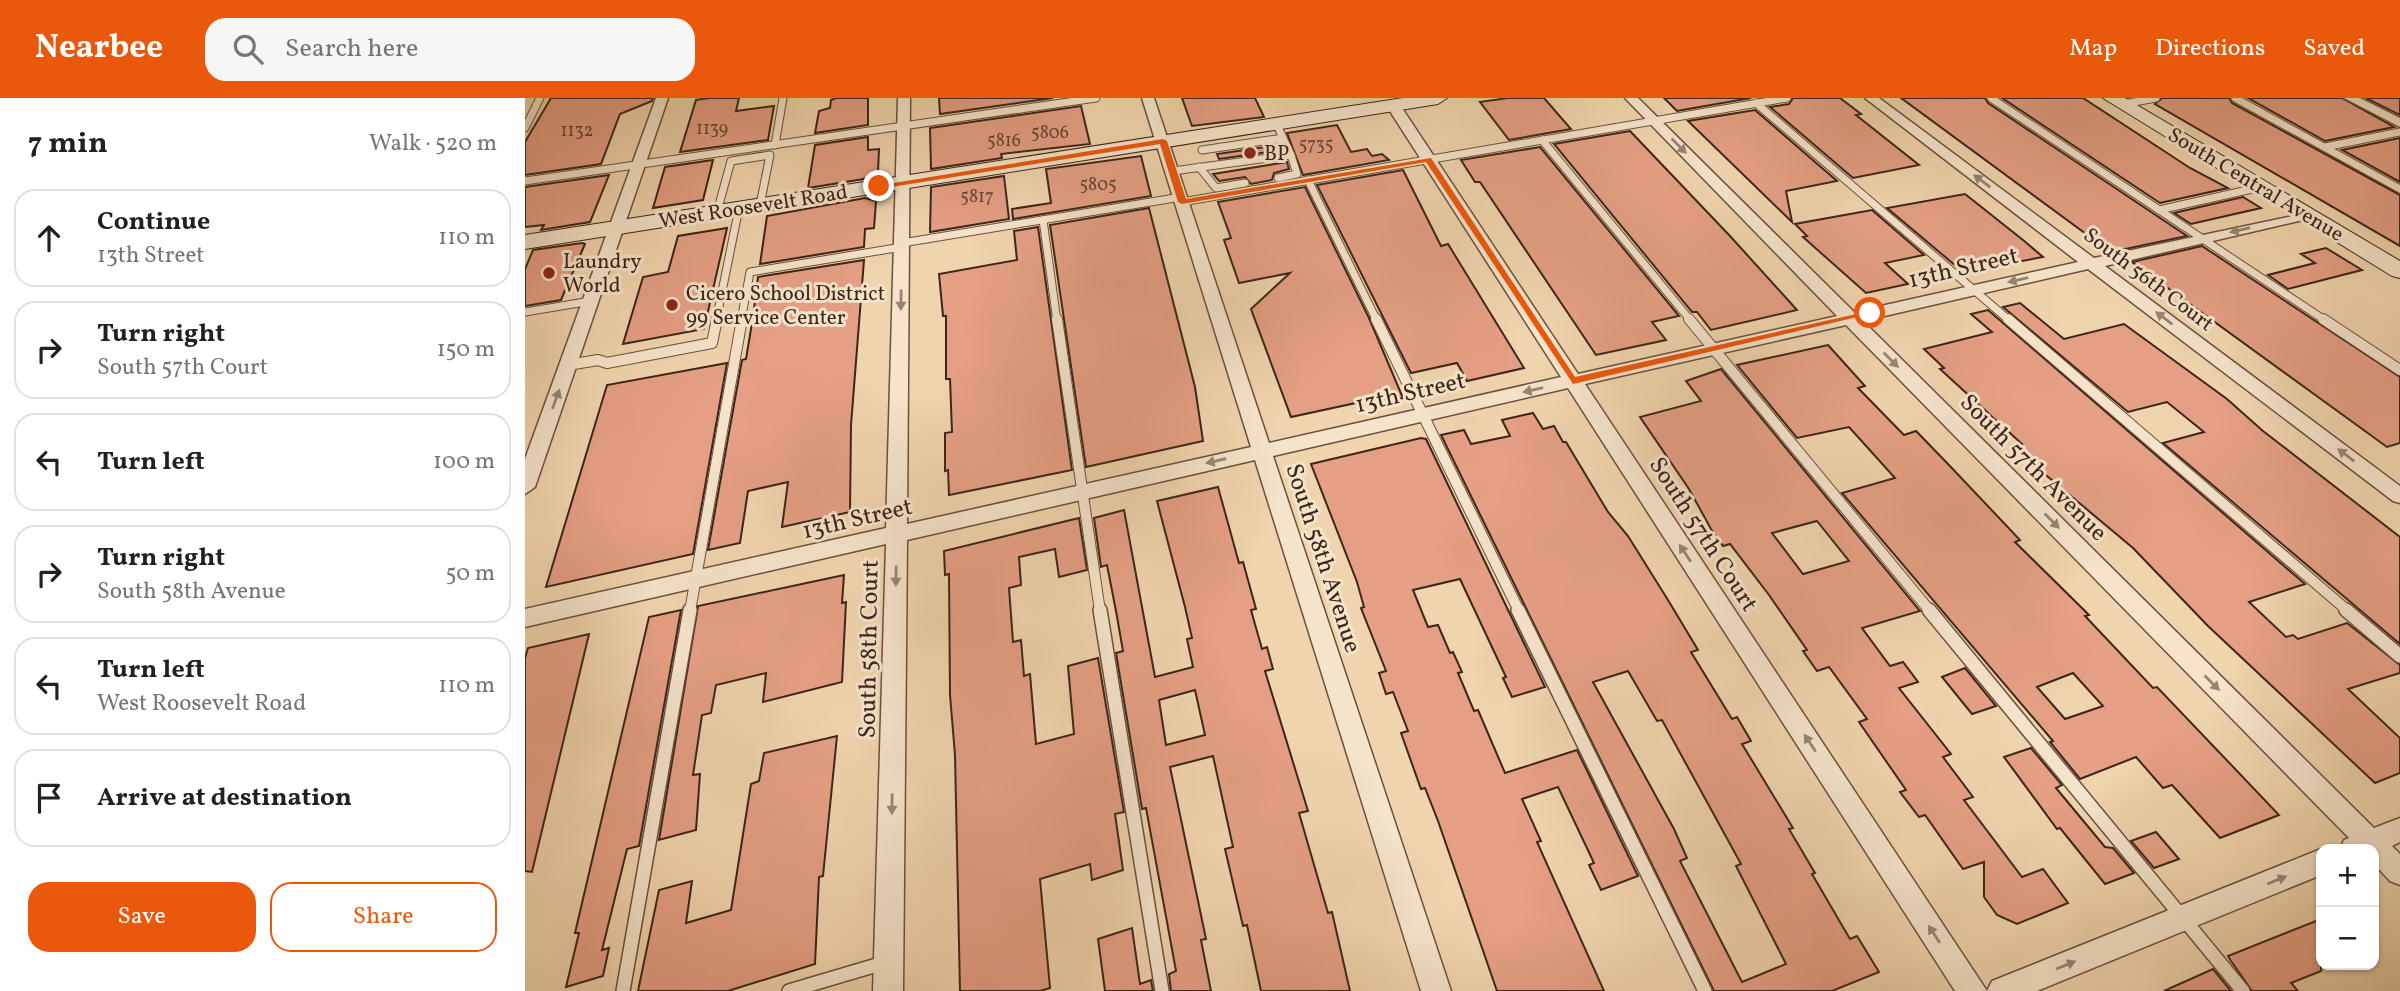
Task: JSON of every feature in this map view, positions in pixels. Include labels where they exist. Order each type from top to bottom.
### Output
[{"type":"main road","name":"West Roosevelt Road","points":[[525,242],[1163,141],[1199,143],[1280,131],[1393,105],[1438,98]]},
{"type":"main road","name":"South Central Avenue","points":[[2118,101],[2400,271]]},
{"type":"street","points":[[525,487],[662,98]]},
{"type":"street","name":"South 58th Court","points":[[888,991],[904,98]]},
{"type":"street","name":"South 58th Avenue","points":[[1148,98],[1436,991]]},
{"type":"street","name":"South 57th Avenue","points":[[1631,98],[1850,318],[2360,844]]},
{"type":"street","name":"South 56th Court","points":[[1871,98],[2400,496]]},
{"type":"street","points":[[2350,98],[2400,123]]},
{"type":"street","name":"South 57th Court","points":[[1393,105],[1972,991]]},
{"type":"street","name":"13th Street","points":[[525,618],[2307,215]]},
{"type":"street","points":[[2367,844],[2400,830]]},
{"type":"street","name":"South 57th Avenue","points":[[2379,858],[2400,872]]},
{"type":"street","points":[[2003,991],[2316,864]]},
{"type":"lane","points":[[525,128],[540,98]]},
{"type":"lane","points":[[775,145],[783,98]]},
{"type":"lane","points":[[1026,98],[1028,108]]},
{"type":"lane","points":[[525,181],[1096,98]]},
{"type":"lane","points":[[623,991],[750,272],[1043,220],[1308,180],[1787,98]]},
{"type":"lane","points":[[1991,98],[2400,370]]},
{"type":"lane","points":[[2118,101],[2156,98]]},
{"type":"lane","points":[[2235,98],[2400,188]]},
{"type":"lane","points":[[1756,103],[2400,656]]},
{"type":"lane","points":[[1199,167],[1216,188],[1297,174],[1297,167],[1280,131]]},
{"type":"lane","points":[[2325,147],[2400,132]]},
{"type":"lane","points":[[1542,140],[2243,991]]},
{"type":"lane","points":[[1199,143],[1208,165]]},
{"type":"lane","points":[[717,212],[733,151]]},
{"type":"lane","points":[[731,161],[770,155],[760,205]]},
{"type":"lane","points":[[1173,171],[1291,155]]},
{"type":"lane","points":[[1308,180],[1705,991]]},
{"type":"lane","points":[[2159,210],[2261,187]]},
{"type":"lane","points":[[568,365],[598,360],[607,363],[712,343],[739,208]]},
{"type":"lane","points":[[1043,220],[1081,492],[1162,991]]},
{"type":"lane","points":[[525,312],[591,301]]},
{"type":"lane","points":[[789,991],[889,962]]},
{"type":"building","points":[[551,98],[653,98],[652,101],[620,114],[601,164],[525,175],[525,142]]},
{"type":"building","points":[[739,98],[736,111],[774,106],[768,140],[680,152],[696,100]]},
{"type":"building","points":[[868,98],[868,125],[815,133],[819,111],[830,108],[831,100]]},
{"type":"building","points":[[939,98],[1053,98],[940,114]]},
{"type":"building","points":[[1182,98],[1255,98],[1264,117],[1192,126]]},
{"type":"building","points":[[1508,98],[1544,98],[1571,129],[1509,140],[1480,102]]},
{"type":"building","points":[[1664,98],[1751,98],[1677,111]]},
{"type":"building","points":[[1793,98],[1840,98],[1861,114],[1856,115],[1919,165],[1853,178],[1770,107],[1789,104]]},
{"type":"building","points":[[1901,98],[1985,98],[1988,103],[2187,236],[2116,251],[2106,244],[2101,245]]},
{"type":"building","points":[[2002,98],[2083,98],[2190,168],[2228,188],[2160,203]]},
{"type":"building","points":[[2162,98],[2229,98],[2232,103],[2400,195],[2400,246],[2155,104]]},
{"type":"building","points":[[2248,98],[2342,98],[2394,127],[2325,141]]},
{"type":"building","points":[[2366,98],[2400,98],[2400,115]]},
{"type":"building","points":[[1081,106],[1090,144],[1001,154],[1002,158],[931,169],[930,128]]},
{"type":"building","points":[[1755,110],[1837,181],[1786,191],[1792,222],[1688,121]]},
{"type":"building","points":[[1337,125],[1351,152],[1367,149],[1372,156],[1382,154],[1389,160],[1303,175],[1287,133]]},
{"type":"building","points":[[1630,131],[1797,310],[1711,330],[1697,312],[1692,312],[1554,144]]},
{"type":"building","points":[[868,137],[868,150],[879,149],[878,171],[864,179],[808,188],[815,145]]},
{"type":"building","points":[[2400,138],[2400,182],[2342,150]]},
{"type":"building","points":[[1279,145],[1282,150],[1219,159],[1217,154]]},
{"type":"building","points":[[1540,147],[1679,316],[1652,322],[1666,340],[1596,355],[1480,182],[1475,182],[1461,160]]},
{"type":"building","points":[[1141,156],[1151,196],[1013,219],[1012,209],[1051,203],[1046,169]]},
{"type":"building","points":[[713,160],[703,200],[653,208],[665,167]]},
{"type":"building","points":[[1287,162],[1289,169],[1274,173],[1272,180],[1251,184],[1245,177],[1219,181],[1213,174]]},
{"type":"building","points":[[1403,170],[1441,246],[1448,244],[1524,368],[1467,381],[1457,363],[1411,373],[1317,185]]},
{"type":"building","points":[[609,175],[590,222],[541,230],[544,225],[525,227],[525,187]]},
{"type":"building","points":[[1004,176],[1009,219],[930,232],[931,187]]},
{"type":"building","points":[[1305,187],[1369,318],[1403,398],[1381,403],[1379,398],[1291,417],[1251,309],[1290,273],[1239,283],[1224,240],[1231,238],[1218,202]]},
{"type":"building","points":[[1965,194],[2043,257],[1963,272],[1887,208]]},
{"type":"building","points":[[2243,197],[2261,208],[2191,224],[2174,213]]},
{"type":"building","points":[[865,198],[876,201],[874,228],[865,229],[864,247],[760,264],[767,216]]},
{"type":"building","points":[[1149,208],[1195,387],[1203,441],[1086,467],[1050,225]]},
{"type":"building","points":[[1872,210],[1924,255],[1885,263],[1908,284],[1866,293],[1803,237],[1807,236],[1795,224]]},
{"type":"building","points":[[1038,227],[1072,470],[949,495],[948,470],[945,471],[945,433],[952,432],[950,379],[946,379],[946,316],[943,316],[939,274],[1017,260],[1014,231]]},
{"type":"building","name":"Cicero School District 99 Service Center","points":[[727,228],[704,329],[623,344],[643,277],[668,272],[678,236]]},
{"type":"building","name":"Laundry World","points":[[585,244],[561,300],[525,306],[525,269],[533,250]]},
{"type":"building","points":[[2202,246],[2400,377],[2400,443],[2387,447],[2132,262]]},
{"type":"building","points":[[2326,248],[2362,270],[2288,289],[2268,275],[2315,263],[2301,254]]},
{"type":"building","points":[[864,260],[851,425],[850,512],[782,527],[788,482],[748,491],[740,543],[708,550],[742,360],[746,359],[758,277]]},
{"type":"building","points":[[2020,303],[2064,339],[2124,324],[2227,399],[2263,431],[2400,537],[2400,644],[2163,443],[2204,432],[2167,402],[2128,412],[2003,307]]},
{"type":"building","points":[[1988,310],[2305,584],[2249,602],[2286,637],[2293,635],[2298,639],[2347,623],[2400,665],[2400,673],[2348,689],[2400,738],[2400,773],[2375,783],[2208,626],[2133,548],[2047,476],[2016,445],[2022,444],[1940,369],[1944,368],[1924,349],[1992,332],[1971,314]]},
{"type":"building","points":[[1828,345],[1865,386],[1858,388],[1904,435],[1916,431],[2020,540],[2015,542],[2089,615],[2085,616],[2153,688],[2157,687],[2279,815],[2220,838],[2172,785],[2163,788],[2136,757],[2080,779],[2050,742],[2053,741],[1842,493],[1895,478],[1849,427],[1797,438],[1737,365]],"holes":[[[2073,673],[2103,706],[2065,719],[2037,687]]]},
{"type":"building","points":[[727,363],[693,554],[546,587],[607,385]]},
{"type":"building","points":[[1721,369],[1920,611],[1862,628],[1890,666],[1903,662],[1918,682],[1899,688],[1951,754],[1943,757],[1973,797],[1964,800],[2022,877],[2043,869],[2068,903],[2017,924],[1997,915],[1984,897],[1984,862],[1963,869],[1925,815],[1919,817],[1900,792],[1906,790],[1859,722],[1867,719],[1829,667],[1817,671],[1803,651],[1807,650],[1769,595],[1730,544],[1723,546],[1689,489],[1640,417],[1701,401],[1686,381]],"holes":[[[1817,521],[1849,561],[1803,574],[1772,533]]]},
{"type":"building","points":[[1533,413],[1543,429],[1554,426],[1563,442],[1566,442],[1698,650],[1691,652],[1732,719],[1737,717],[1751,741],[1742,744],[1793,828],[1789,829],[1850,939],[1857,936],[1879,972],[1832,991],[1714,991],[1441,435],[1464,430],[1471,444],[1510,436],[1502,420]],"holes":[[[1628,671],[1657,721],[1662,720],[1741,864],[1736,866],[1786,964],[1742,982],[1680,861],[1687,858],[1674,829],[1593,682]]]},
{"type":"building","points":[[1426,439],[1545,687],[1512,697],[1503,678],[1506,677],[1460,579],[1413,590],[1428,627],[1438,625],[1450,653],[1453,652],[1462,672],[1458,673],[1474,711],[1478,710],[1505,773],[1577,750],[1638,876],[1601,890],[1589,865],[1594,863],[1558,787],[1522,799],[1541,841],[1537,842],[1604,991],[1497,991],[1438,821],[1425,788],[1421,789],[1401,733],[1408,731],[1393,692],[1386,694],[1379,673],[1386,671],[1361,608],[1364,607],[1357,582],[1311,464]]},
{"type":"building","points":[[1218,487],[1239,563],[1243,562],[1256,609],[1251,610],[1262,649],[1267,647],[1273,669],[1265,671],[1308,811],[1299,813],[1328,913],[1332,912],[1350,991],[1261,991],[1247,925],[1243,926],[1225,849],[1233,847],[1213,756],[1170,767],[1206,939],[1201,940],[1211,991],[1171,991],[1169,974],[1176,971],[1146,808],[1142,809],[1116,653],[1123,651],[1116,611],[1107,565],[1101,567],[1094,518],[1124,510],[1155,677],[1193,667],[1187,639],[1192,638],[1157,501]],"holes":[[[1195,690],[1205,735],[1166,745],[1159,700]]]},
{"type":"building","points":[[1079,518],[1087,570],[1059,577],[1055,549],[1019,557],[1021,585],[1009,588],[1013,642],[1021,640],[1024,676],[1030,674],[1036,744],[1074,734],[1068,666],[1098,658],[1124,812],[1115,814],[1123,870],[1092,880],[1090,864],[1040,879],[1050,988],[1040,991],[960,991],[955,755],[950,695],[949,574],[945,575],[944,551]]},
{"type":"building","points":[[844,575],[842,603],[846,602],[842,682],[763,702],[766,673],[716,685],[711,713],[702,715],[693,775],[700,774],[696,830],[659,840],[698,606]]},
{"type":"building","points":[[681,610],[639,846],[627,849],[602,950],[609,948],[603,976],[566,987],[579,933],[575,933],[649,617]]},
{"type":"building","points":[[589,634],[532,872],[525,871],[525,658],[528,648]]},
{"type":"building","points":[[1965,668],[1996,706],[1972,714],[1942,677]]},
{"type":"building","points":[[837,736],[823,876],[819,877],[815,964],[728,991],[638,991],[659,890],[692,881],[686,923],[731,910],[751,784],[759,781],[764,753]]},
{"type":"building","points":[[2031,748],[2062,785],[2056,788],[2105,847],[2113,848],[2134,873],[2105,884],[2060,828],[2057,829],[2004,757]]},
{"type":"building","points":[[2156,832],[2179,859],[2154,868],[2131,841]]},
{"type":"building","points":[[2316,921],[2316,970],[2321,971],[2291,983],[2298,991],[2252,991],[2228,956]]},
{"type":"building","points":[[1132,928],[1140,984],[1151,980],[1153,991],[1105,991],[1098,939]]},
{"type":"building","points":[[2213,969],[2231,991],[2164,991]]},
{"type":"place","name":"BP","points":[[1250,153]]},
{"type":"place","name":"Laundry World","points":[[549,273]]},
{"type":"place","name":"Cicero School District 99 Service Center","points":[[672,305]]},
{"type":"route","points":[[879,186],[1163,141],[1182,202],[1428,159],[1573,381],[1870,313]]}]
